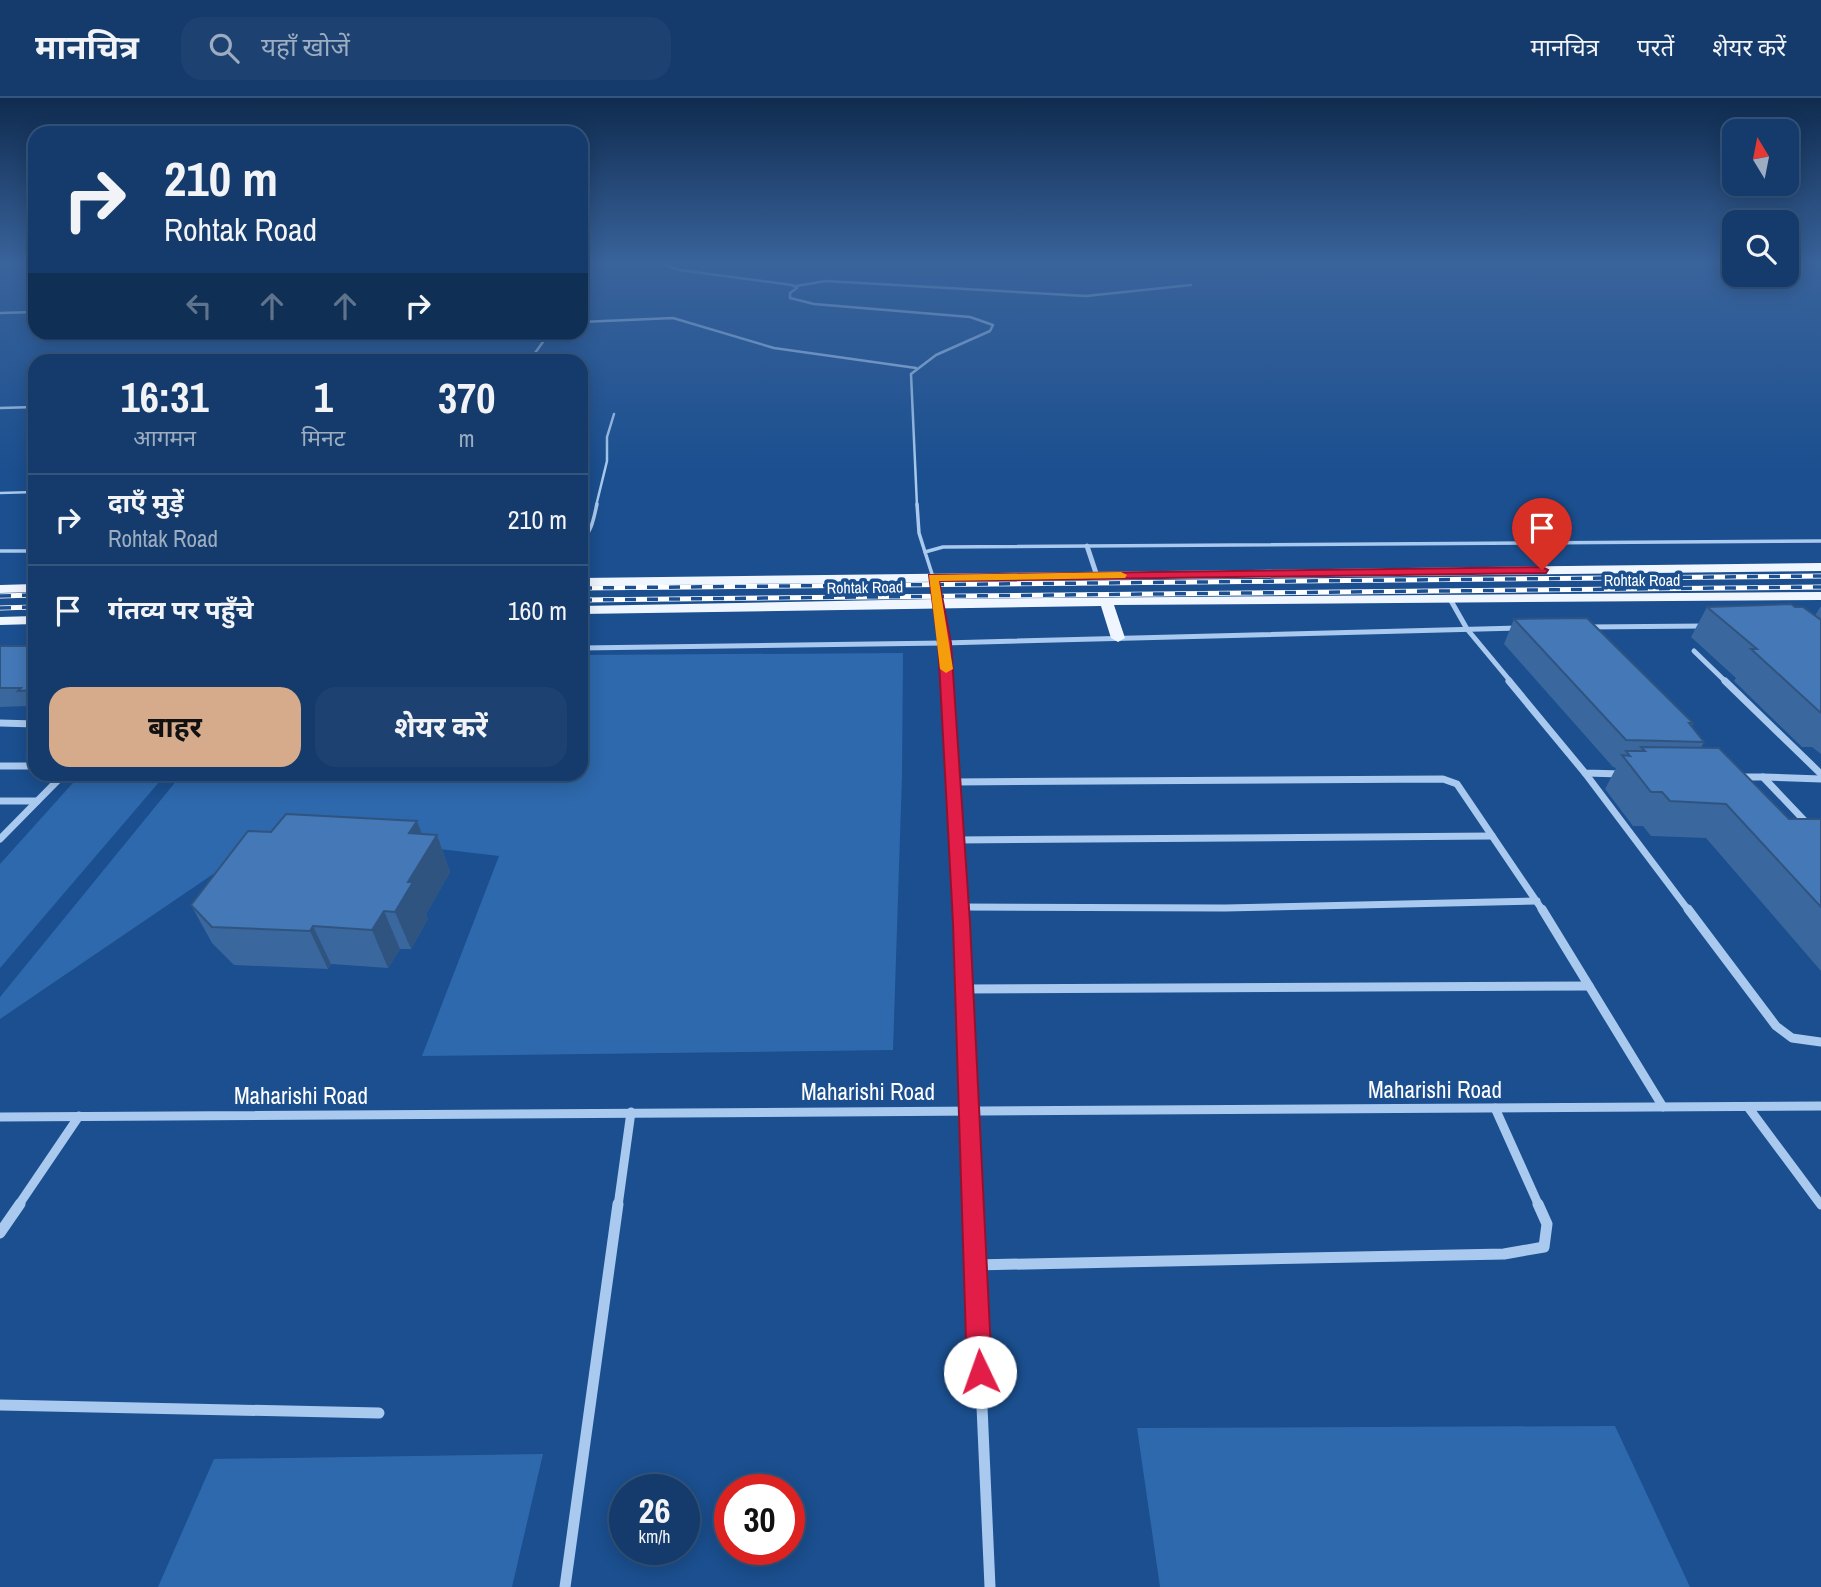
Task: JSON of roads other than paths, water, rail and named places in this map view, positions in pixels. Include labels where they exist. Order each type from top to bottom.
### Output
[{"type":"main road","name":"Rohtak Road","points":[[588,582],[1821,568]]},
{"type":"main road","points":[[0,589],[28,588]]},
{"type":"main road","name":"Rohtak Road","points":[[588,610],[936,603],[1821,596]]},
{"type":"main road","points":[[1107,602],[1118,638]]},
{"type":"main road","points":[[0,621],[28,620]]},
{"type":"street","points":[[1087,546],[1097,576]]},
{"type":"street","points":[[1450,599],[1467,629],[1585,774],[1776,1026],[1792,1038],[1821,1042]]},
{"type":"street","points":[[936,603],[944,643],[961,907],[974,1265],[990,1587]]},
{"type":"street","points":[[1575,628],[1710,625]]},
{"type":"street","points":[[588,648],[944,643],[1521,628]]},
{"type":"street","points":[[1694,651],[1821,777]]},
{"type":"street","points":[[0,723],[28,724]]},
{"type":"street","points":[[0,766],[28,766]]},
{"type":"street","points":[[1585,774],[1626,774]]},
{"type":"street","points":[[1736,777],[1821,777]]},
{"type":"street","points":[[1763,777],[1821,838]]},
{"type":"street","points":[[953,782],[1443,779],[1457,784],[1537,901],[1663,1107]]},
{"type":"street","points":[[0,839],[57,781]]},
{"type":"street","points":[[0,801],[37,801]]},
{"type":"street","points":[[956,840],[1492,836]]},
{"type":"street","points":[[961,907],[1225,908],[1537,901]]},
{"type":"street","points":[[964,989],[1589,986]]},
{"type":"street","name":"Maharishi Road","points":[[0,1116],[1821,1106]]},
{"type":"street","points":[[1748,1107],[1821,1205]]},
{"type":"street","points":[[974,1265],[1504,1254],[1544,1247],[1547,1224],[1495,1108]]},
{"type":"street","points":[[565,1587],[631,1112]]},
{"type":"street","points":[[0,1233],[79,1116]]},
{"type":"street","points":[[0,1405],[379,1413]]},
{"type":"lane","points":[[722,332],[774,348],[810,355],[916,368]]},
{"type":"lane","points":[[936,603],[933,578],[919,533],[917,516],[911,374],[916,368],[986,332]]},
{"type":"lane","points":[[0,408],[28,408]]},
{"type":"lane","points":[[588,533],[607,461],[605,446],[614,414]]},
{"type":"lane","points":[[0,493],[28,492]]},
{"type":"lane","points":[[925,552],[943,547],[1821,541]]},
{"type":"lane","points":[[0,551],[28,551]]},
{"type":"railway","points":[[588,588],[1821,576]]},
{"type":"railway","points":[[588,600],[1821,587]]},
{"type":"railway","points":[[0,596],[28,595]]},
{"type":"railway","points":[[0,608],[28,607]]}]
